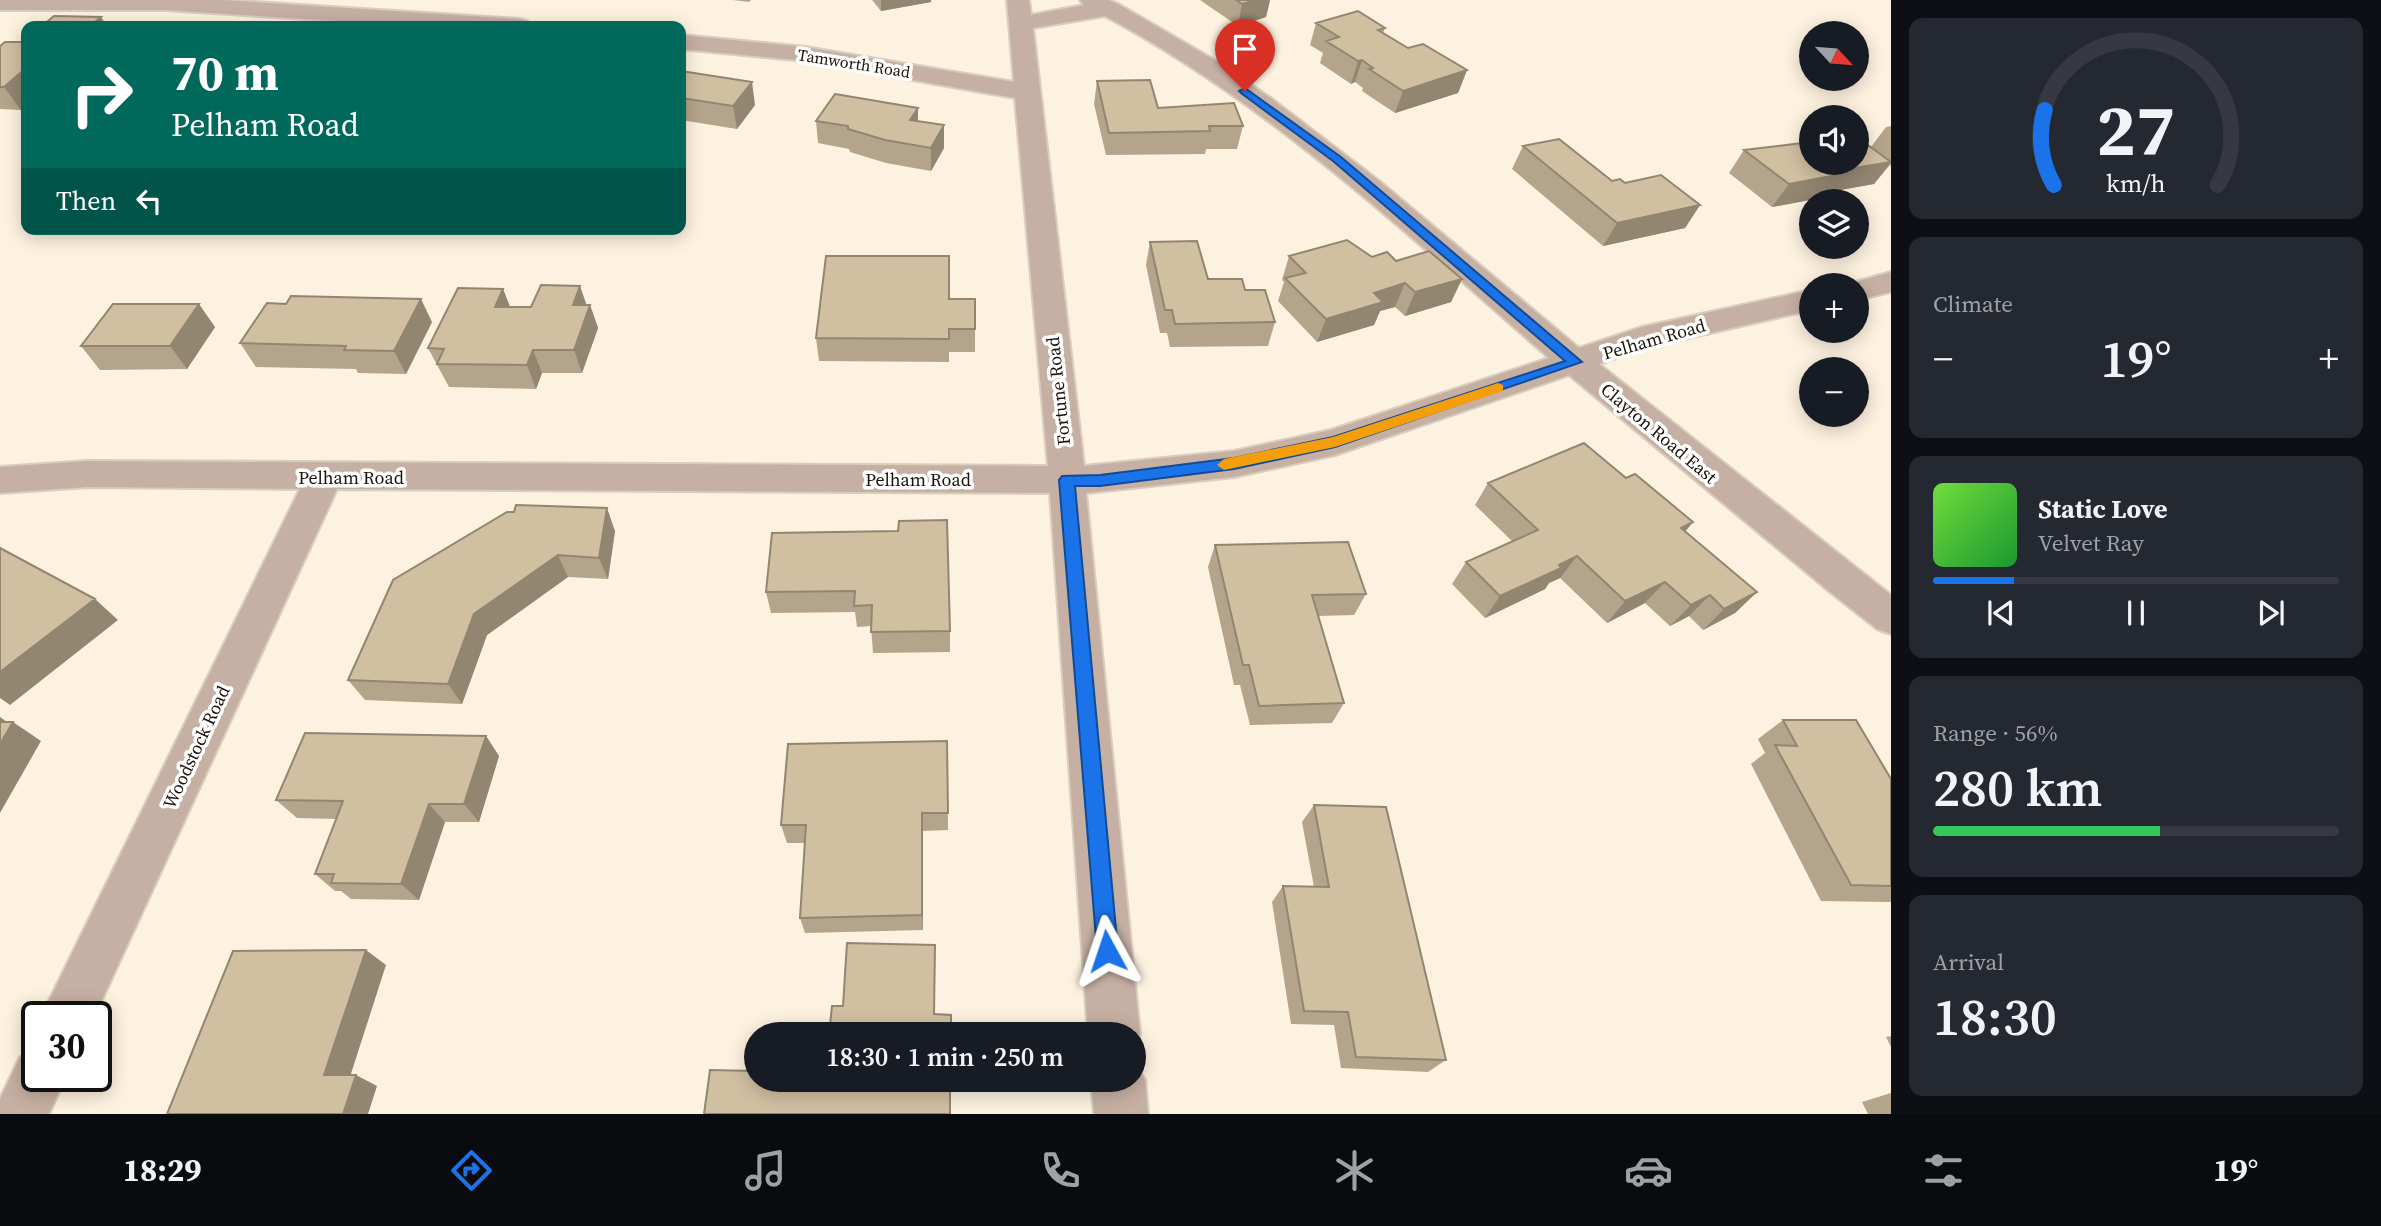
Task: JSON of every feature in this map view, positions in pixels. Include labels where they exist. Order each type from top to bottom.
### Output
[{"type":"street","points":[[0,3],[165,3],[442,21]]},
{"type":"street","points":[[1020,12],[1065,13],[1101,5]]},
{"type":"street","name":"Clayton Road East","points":[[1101,5],[1231,82],[1337,159],[1727,490],[1891,617]]},
{"type":"street","name":"Fortune Road","points":[[1020,12],[1067,480],[1113,1022]]},
{"type":"street","name":"Tamworth Road","points":[[686,42],[805,54],[1026,92]]},
{"type":"street","points":[[1869,287],[1891,282]]},
{"type":"street","name":"Pelham Road","points":[[0,480],[88,474],[1100,481],[1234,464],[1335,442],[1642,338],[1799,303]]},
{"type":"street","name":"Woodstock Road","points":[[75,1001],[324,477]]},
{"type":"street","points":[[21,1114],[31,1092]]},
{"type":"street","points":[[1119,1092],[1121,1114]]},
{"type":"building","points":[[1236,0],[1256,0],[1242,4]]},
{"type":"building","points":[[1358,11],[1385,28],[1378,30],[1408,48],[1423,44],[1467,70],[1403,91],[1369,69],[1373,68],[1362,60],[1358,61],[1326,41],[1339,37],[1316,23]]},
{"type":"building","points":[[54,16],[101,17],[96,21],[48,21]]},
{"type":"building","points":[[5,42],[21,42],[21,72],[4,87],[0,87],[0,46]]},
{"type":"building","points":[[686,72],[752,82],[733,106],[686,99]]},
{"type":"building","points":[[1150,80],[1158,108],[1234,103],[1243,126],[1209,126],[1210,131],[1109,133],[1097,81]]},
{"type":"building","points":[[835,94],[918,108],[910,120],[944,125],[931,148],[885,140],[848,129],[848,126],[816,121]]},
{"type":"building","points":[[1559,139],[1612,181],[1620,179],[1625,183],[1661,175],[1700,205],[1617,223],[1523,146]]},
{"type":"building","points":[[1799,143],[1799,175],[1837,175],[1789,184],[1744,150]]},
{"type":"building","points":[[1869,146],[1891,162],[1869,166]]},
{"type":"building","points":[[1347,240],[1372,257],[1387,252],[1396,261],[1429,251],[1462,279],[1415,292],[1405,283],[1374,293],[1383,302],[1326,319],[1285,278],[1306,273],[1289,256]]},
{"type":"building","points":[[1197,241],[1208,279],[1242,279],[1245,290],[1265,290],[1275,322],[1175,324],[1172,310],[1165,310],[1150,242]]},
{"type":"building","points":[[826,256],[949,256],[949,299],[975,299],[975,329],[949,329],[949,339],[816,338]]},
{"type":"building","points":[[541,285],[580,286],[573,305],[590,305],[574,350],[533,350],[527,365],[437,364],[444,349],[428,348],[458,288],[503,289],[495,307],[531,307]]},
{"type":"building","points":[[291,296],[421,299],[394,351],[344,350],[346,346],[240,343],[267,303],[286,304]]},
{"type":"building","points":[[113,304],[199,304],[170,346],[81,346]]},
{"type":"building","points":[[1584,443],[1626,478],[1635,474],[1693,522],[1681,528],[1757,592],[1724,609],[1710,595],[1691,605],[1665,582],[1625,601],[1577,556],[1559,565],[1561,568],[1500,596],[1466,562],[1538,530],[1488,483]]},
{"type":"building","points":[[516,505],[607,508],[599,558],[558,555],[474,614],[448,684],[348,680],[393,580],[507,512],[514,512]]},
{"type":"building","points":[[947,520],[950,631],[871,632],[872,605],[854,606],[855,591],[766,592],[772,533],[898,531],[899,521]]},
{"type":"building","points":[[1348,542],[1366,594],[1312,595],[1344,703],[1259,706],[1249,665],[1243,665],[1215,545]]},
{"type":"building","points":[[0,548],[95,599],[0,672]]},
{"type":"building","points":[[1783,720],[1856,720],[1891,779],[1891,886],[1851,885],[1775,745],[1797,746]]},
{"type":"building","points":[[0,722],[13,722],[0,744]]},
{"type":"building","points":[[305,733],[486,736],[464,804],[429,804],[401,884],[331,883],[334,874],[315,874],[343,801],[276,800]]},
{"type":"building","points":[[947,741],[948,813],[922,813],[922,915],[800,918],[806,825],[781,825],[788,744]]},
{"type":"building","points":[[1314,805],[1386,807],[1446,1060],[1356,1057],[1348,1012],[1304,1011],[1283,886],[1329,887]]},
{"type":"building","points":[[847,943],[935,945],[934,1014],[951,1015],[951,1022],[830,1022],[832,1006],[843,1006]]},
{"type":"building","points":[[366,950],[324,1075],[356,1075],[343,1114],[167,1114],[233,951]]},
{"type":"building","points":[[710,1070],[744,1071],[744,1092],[950,1092],[950,1114],[704,1114]]},
{"type":"slow traffic","points":[[1224,465],[1335,442],[1498,388]]},
{"type":"route","points":[[1107,951],[1067,480],[1100,481],[1234,464],[1335,442],[1575,362],[1337,159],[1245,91]]}]
